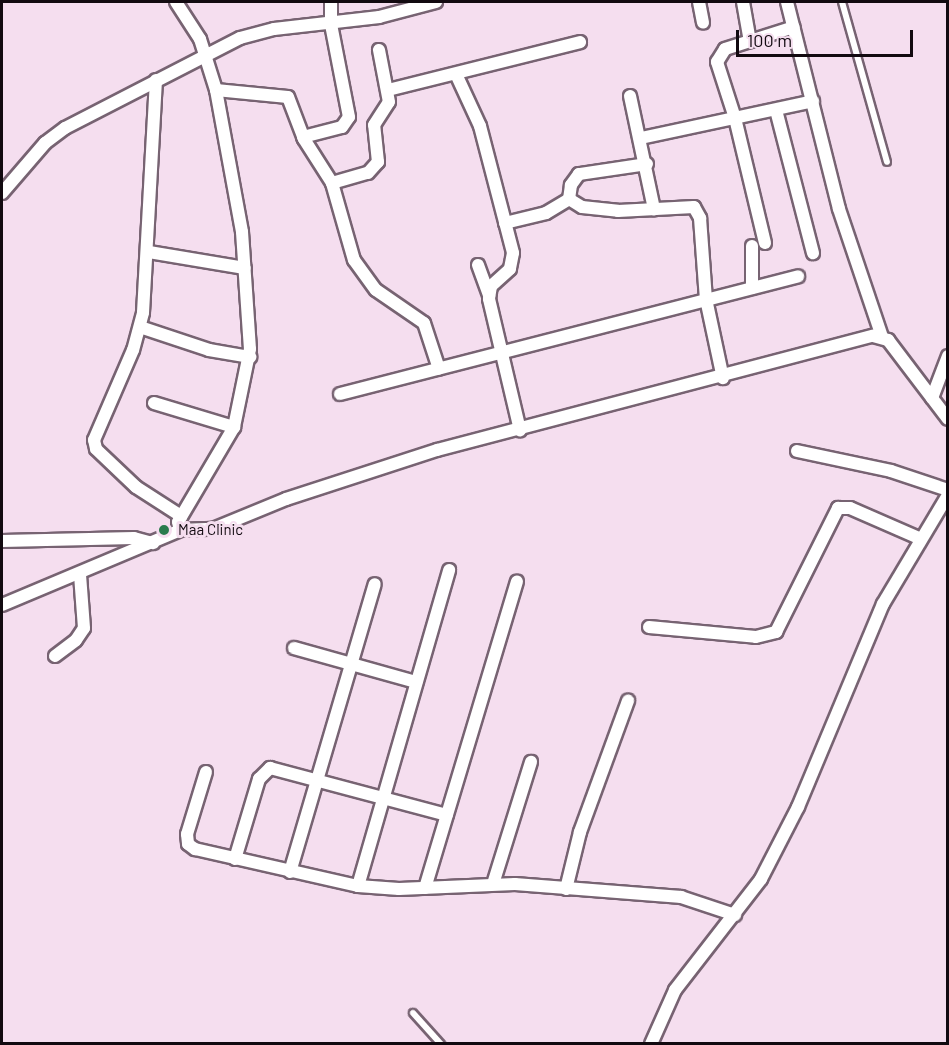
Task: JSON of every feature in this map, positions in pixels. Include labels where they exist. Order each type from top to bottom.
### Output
[{"type":"street","points":[[176,2],[206,55],[216,90],[236,192],[245,268],[250,357],[234,427],[181,516],[177,526],[180,530]]},
{"type":"street","points":[[303,137],[342,127],[348,122],[331,24],[331,2]]},
{"type":"street","points":[[2,193],[55,134],[206,55],[257,33],[379,17],[436,2]]},
{"type":"street","points":[[699,2],[703,23]]},
{"type":"street","points":[[743,2],[750,41]]},
{"type":"street","points":[[787,2],[849,243],[882,337],[948,419]]},
{"type":"street","points":[[765,243],[735,118],[717,62],[725,49],[794,27]]},
{"type":"street","points":[[388,90],[580,42]]},
{"type":"street","points":[[332,183],[368,173],[376,166],[379,152],[374,125],[389,105],[379,50]]},
{"type":"street","points":[[456,74],[480,126],[514,260],[508,272],[491,286],[489,296]]},
{"type":"street","points":[[156,81],[149,252],[140,327],[94,436],[94,444],[141,492],[181,516]]},
{"type":"street","points":[[216,90],[251,96],[285,95],[292,104],[303,137],[332,183],[354,260],[376,290],[424,323],[439,369]]},
{"type":"street","points":[[630,96],[647,164],[654,209]]},
{"type":"street","points":[[641,138],[813,101]]},
{"type":"street","points":[[776,110],[813,253]]},
{"type":"street","points":[[569,199],[570,185],[579,174],[647,164]]},
{"type":"street","points":[[505,223],[546,213],[569,199]]},
{"type":"street","points":[[569,199],[582,207],[654,209],[691,206],[698,212],[706,299],[723,378]]},
{"type":"street","points":[[752,246],[752,288]]},
{"type":"street","points":[[149,252],[214,266],[245,268]]},
{"type":"street","points":[[477,265],[489,296],[519,430]]},
{"type":"street","points":[[340,394],[798,276]]},
{"type":"street","points":[[140,327],[209,350],[250,357]]},
{"type":"street","points":[[2,605],[80,575],[180,530],[213,529],[298,494],[437,450],[882,337]]},
{"type":"street","points":[[932,398],[948,356]]},
{"type":"street","points":[[154,403],[234,427]]},
{"type":"street","points":[[797,451],[891,471],[948,490]]},
{"type":"street","points":[[651,1044],[664,1008],[761,879],[798,807],[869,633],[948,495]]},
{"type":"street","points":[[649,627],[756,637],[776,632],[838,508],[850,508],[921,539]]},
{"type":"street","points":[[2,541],[140,538],[153,543]]},
{"type":"street","points":[[358,886],[449,570]]},
{"type":"street","points":[[55,656],[76,640],[84,628],[80,575]]},
{"type":"street","points":[[425,888],[517,582]]},
{"type":"street","points":[[290,872],[375,584]]},
{"type":"street","points":[[294,648],[416,682]]},
{"type":"street","points":[[566,889],[580,832],[628,701]]},
{"type":"street","points":[[493,884],[531,762]]},
{"type":"street","points":[[235,859],[264,771],[275,769],[447,815]]},
{"type":"street","points":[[206,772],[188,827],[188,844],[195,849],[358,886],[425,888],[493,884],[681,897],[735,915]]},
{"type":"lane","points":[[842,2],[887,162]]},
{"type":"lane","points":[[413,1013],[441,1044]]},
{"type":"place","name":"Maa Clinic","points":[[164,530]]}]
